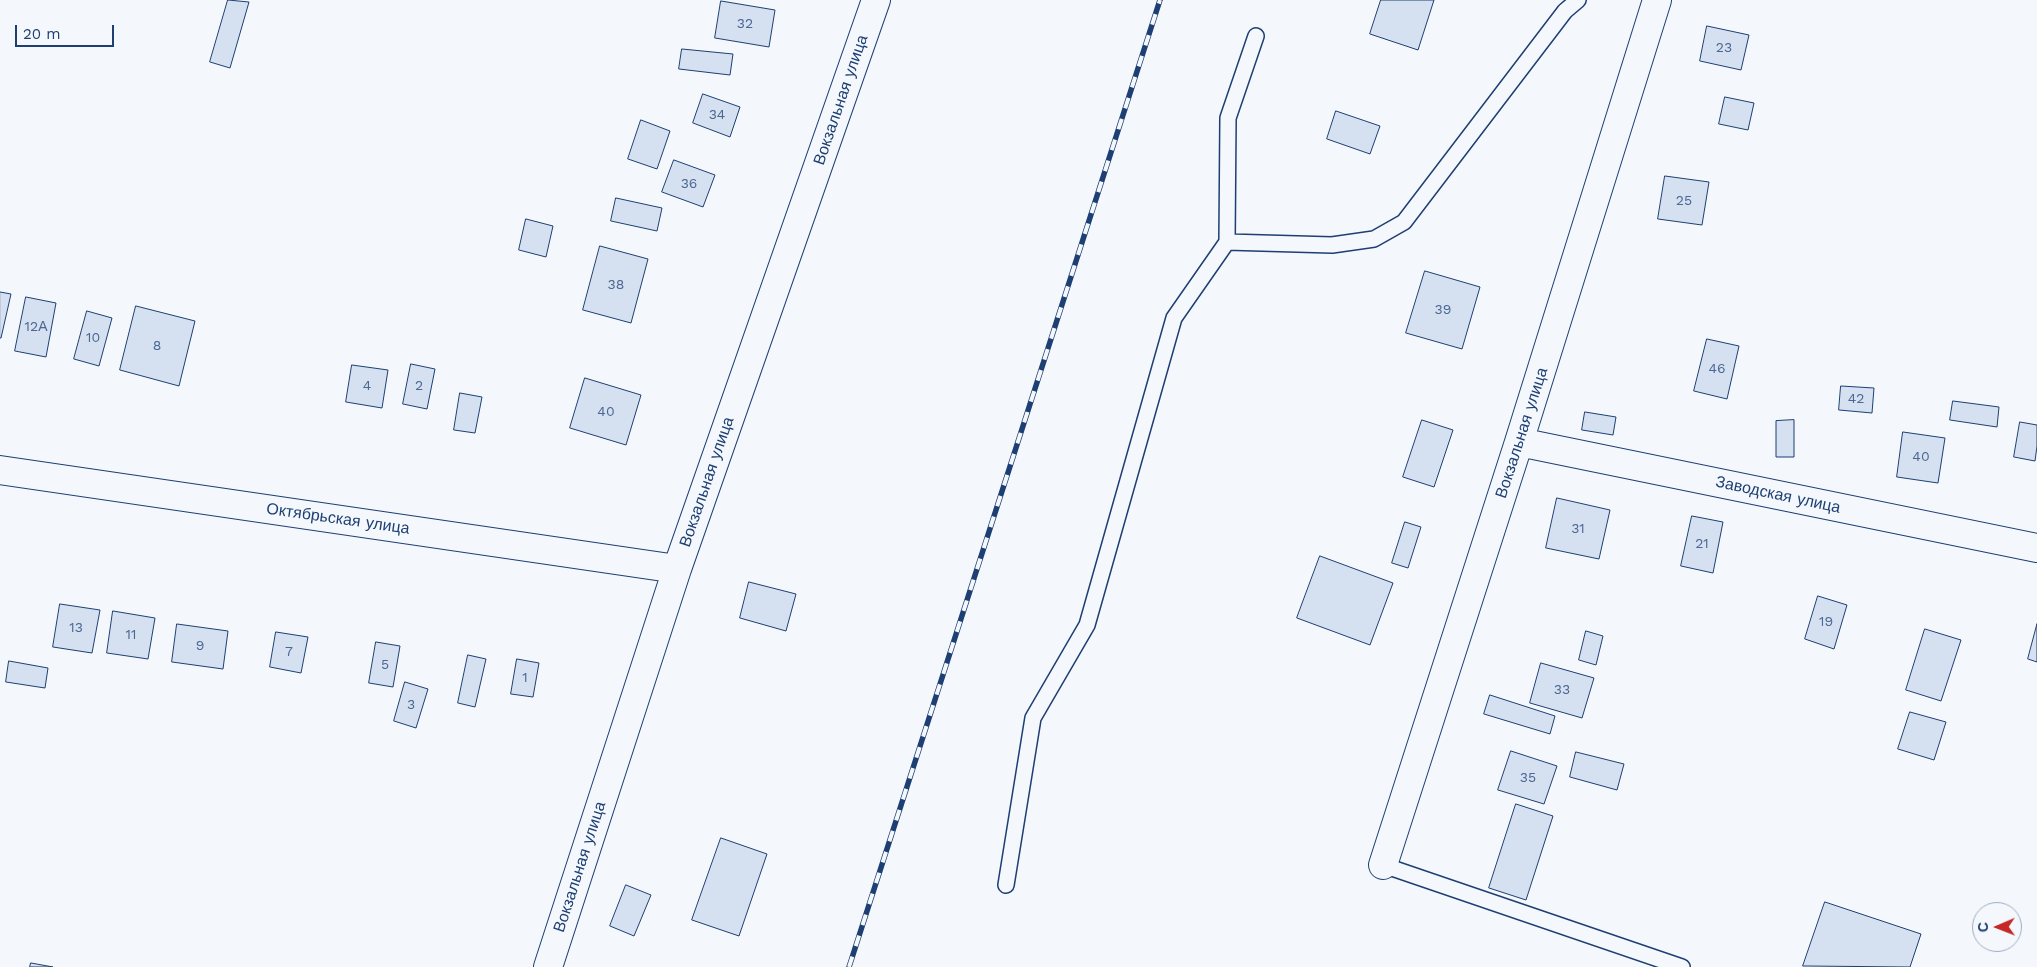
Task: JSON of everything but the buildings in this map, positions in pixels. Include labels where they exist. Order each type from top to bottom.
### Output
[{"type":"street","name":"Вокзальная улица","points":[[548,967],[677,569],[876,0]]},
{"type":"street","name":"Вокзальная улица","points":[[1383,866],[1519,442],[1656,0]]},
{"type":"street","name":"Заводская улица","points":[[1519,442],[2037,548]]},
{"type":"street","name":"Октябрьская улица","points":[[0,470],[677,569]]},
{"type":"lane","points":[[1227,242],[1332,245],[1374,239],[1404,222],[1565,11],[1578,0]]},
{"type":"lane","points":[[1006,884],[1033,718],[1087,625],[1174,318],[1227,242],[1228,118],[1256,36]]},
{"type":"lane","points":[[1383,866],[1682,967]]},
{"type":"railway","points":[[849,967],[1160,0]]}]
